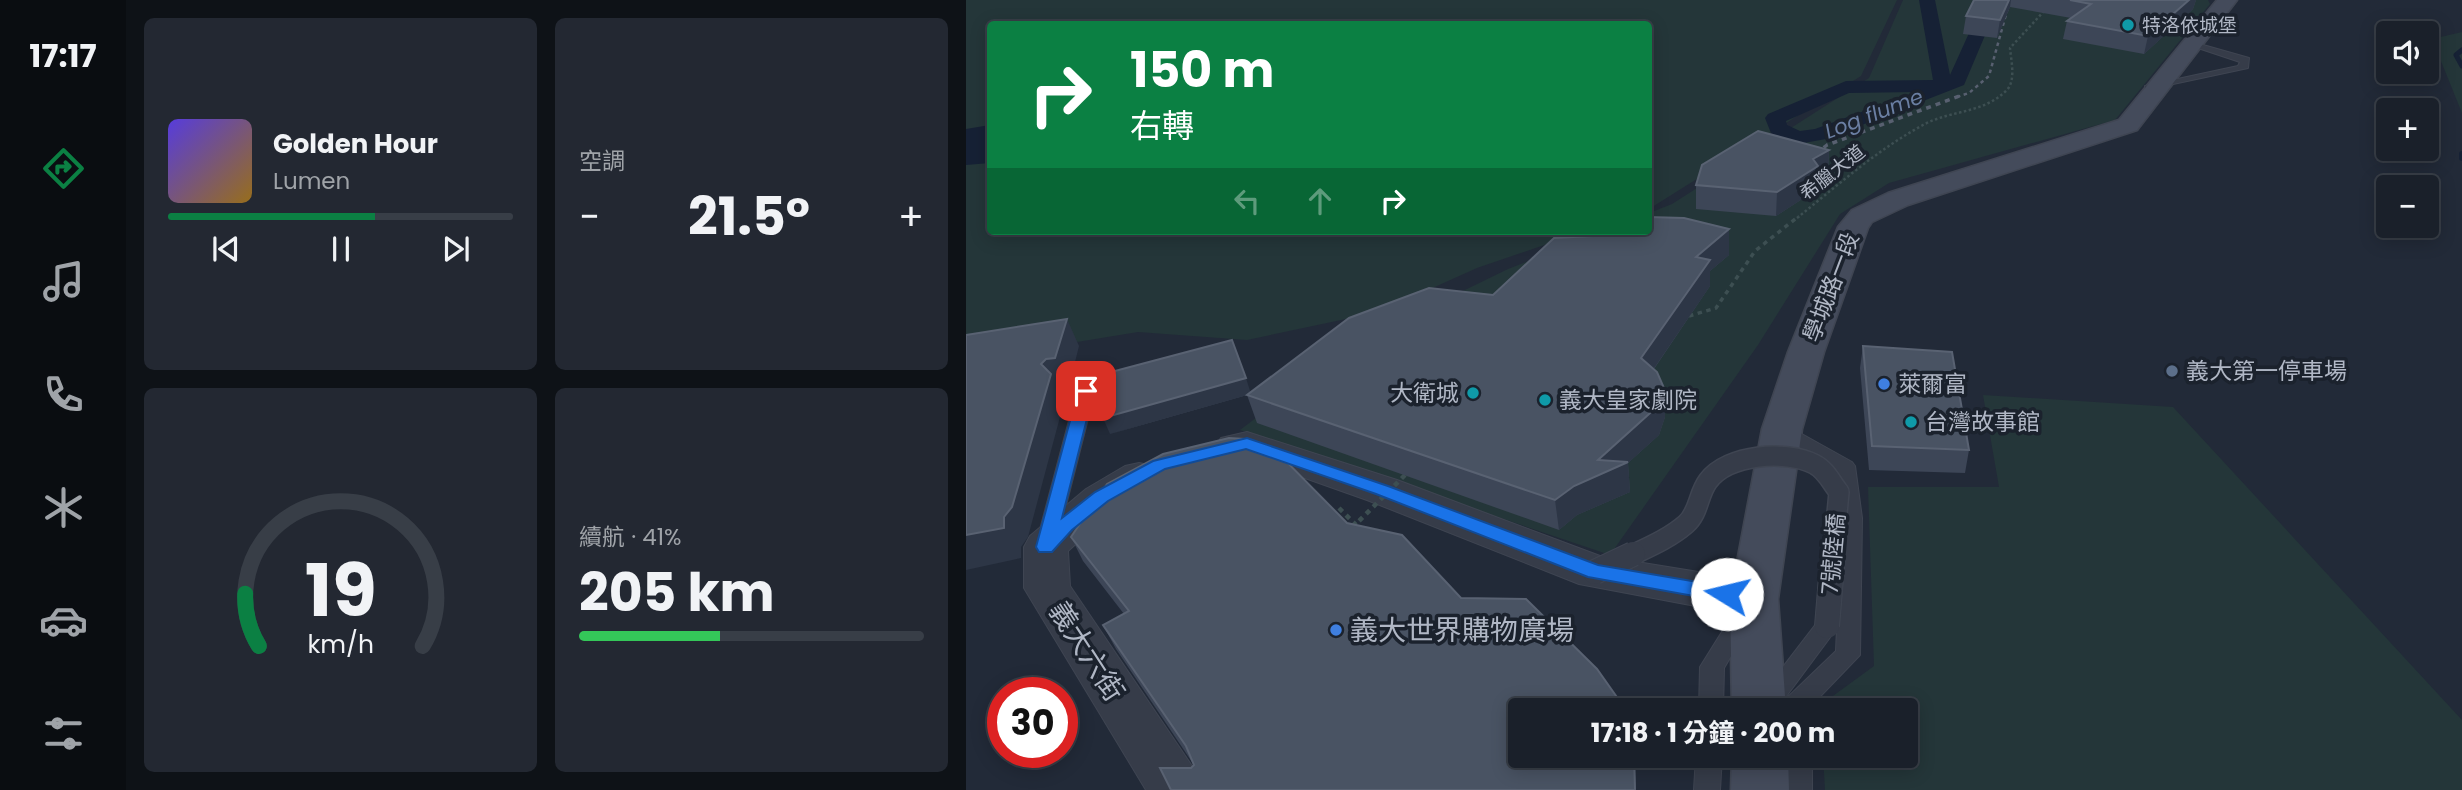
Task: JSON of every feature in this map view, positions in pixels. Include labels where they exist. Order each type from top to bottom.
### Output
[{"type":"main road","name":"學城路一段","points":[[1759,698],[1754,599],[1782,429],[1811,340],[1853,227],[1862,216],[1898,199],[2128,125],[2151,89],[2227,0]]},
{"type":"main road","points":[[1760,768],[1760,790]]},
{"type":"street","points":[[1046,547],[1065,525],[1102,496],[1159,465],[1247,444],[1382,490],[1595,572],[1754,599]]},
{"type":"street","name":"義大六街","points":[[1046,547],[1047,589],[1176,790]]},
{"type":"lane","points":[[2151,89],[2243,68],[2245,60],[2192,43]]},
{"type":"lane","points":[[1046,547],[1086,391],[1066,394]]},
{"type":"lane","points":[[1782,429],[1845,466],[1852,518],[1848,655],[1804,698]]},
{"type":"lane","name":"7號陸橋","points":[[1595,572],[1663,539],[1689,521],[1708,479],[1727,464],[1759,456],[1803,461],[1822,469],[1839,492],[1826,626],[1769,698]]},
{"type":"lane","points":[[1711,698],[1712,667],[1754,599]]},
{"type":"lane","points":[[1707,790],[1708,768]]},
{"type":"lane","points":[[1799,768],[1799,790]]},
{"type":"path","points":[[2039,6],[2052,9]]},
{"type":"path","name":"希臘大道","points":[[1689,316],[1716,308],[1755,251],[1884,149],[1926,123],[1976,110],[2008,89],[2012,80],[2010,48],[2046,8]]},
{"type":"path","points":[[1344,536],[1405,475]]},
{"type":"shaded area","points":[[966,0],[1897,0],[1861,76],[1652,207],[1652,21],[987,21],[987,235],[1573,235],[1477,268],[1379,312],[1247,340],[1138,332],[1004,354],[966,355]]},
{"type":"shaded area","points":[[1903,0],[2208,0],[2210,4],[2115,120],[1889,183],[1840,214],[1758,345],[1610,555],[1240,430],[1352,345],[1508,269],[1594,235],[1652,235],[1652,212],[1672,204],[1869,78]]},
{"type":"shaded area","points":[[2462,32],[2462,113],[2439,56],[2439,37]]},
{"type":"shaded area","points":[[1983,395],[2173,407],[2462,720],[2462,790],[1825,790],[1824,768],[1918,768],[1918,698],[1830,698],[1874,666],[1868,487],[1999,487]]},
{"type":"water","points":[[987,126],[987,163],[966,165],[966,129]]},
{"type":"building","points":[[1974,0],[2009,0],[2000,20],[1966,16]]},
{"type":"building","points":[[2070,0],[2189,0],[2148,36],[2067,21],[2091,4]]},
{"type":"building","points":[[1758,131],[1829,150],[1813,159],[1818,166],[1777,192],[1696,185],[1702,165]]},
{"type":"building","name":"大衛城","points":[[1652,217],[1684,218],[1729,229],[1696,257],[1710,260],[1641,358],[1657,372],[1664,388],[1658,406],[1598,460],[1628,462],[1574,486],[1555,500],[1247,395],[1349,318],[1429,288],[1493,295],[1554,238],[1652,235]]},
{"type":"building","points":[[1067,319],[1055,358],[1046,359],[1041,364],[1051,374],[1012,507],[1004,517],[1004,528],[966,535],[966,335]]},
{"type":"building","points":[[1232,340],[1246,378],[1103,418],[1096,376]]},
{"type":"building","name":"台灣故事館","points":[[1863,346],[1952,352],[1969,450],[1872,446]]},
{"type":"building","name":"義大世界購物廣場","points":[[1229,438],[1245,439],[1275,450],[1347,523],[1402,535],[1461,598],[1526,599],[1597,669],[1618,698],[1508,698],[1508,768],[1634,768],[1635,790],[1171,790],[1160,768],[1191,768],[1194,765],[1186,746],[1103,625],[1129,611],[1071,537],[1107,484],[1163,454]]},
{"type":"waterway","name":"Log flume","points":[[1927,0],[1943,84]]},
{"type":"waterway","name":"Log flume","points":[[1943,84],[1957,81],[1992,0]]},
{"type":"waterway","points":[[2462,50],[2456,55],[2462,66]]},
{"type":"waterway","name":"Log flume","points":[[1943,84],[1941,89],[1819,135],[1798,138],[1778,129],[1775,118],[1846,87],[1943,84]]},
{"type":"railway","points":[[1957,97],[1969,93],[1989,76],[2010,0]]},
{"type":"railway","points":[[1808,160],[1827,145],[1962,95]]},
{"type":"place","name":"特洛依城堡","points":[[2128,25]]},
{"type":"place","name":"義大第一停車場","points":[[2172,371]]},
{"type":"place","name":"萊爾富","points":[[1884,384]]},
{"type":"place","name":"大衛城","points":[[1473,393]]},
{"type":"place","name":"義大皇家劇院","points":[[1545,400]]},
{"type":"place","name":"台灣故事館","points":[[1911,422]]},
{"type":"place","name":"義大世界購物廣場","points":[[1336,630]]},
{"type":"route","points":[[1086,391],[1046,547],[1065,525],[1102,496],[1159,465],[1247,444],[1382,490],[1595,572],[1727,594]]}]
